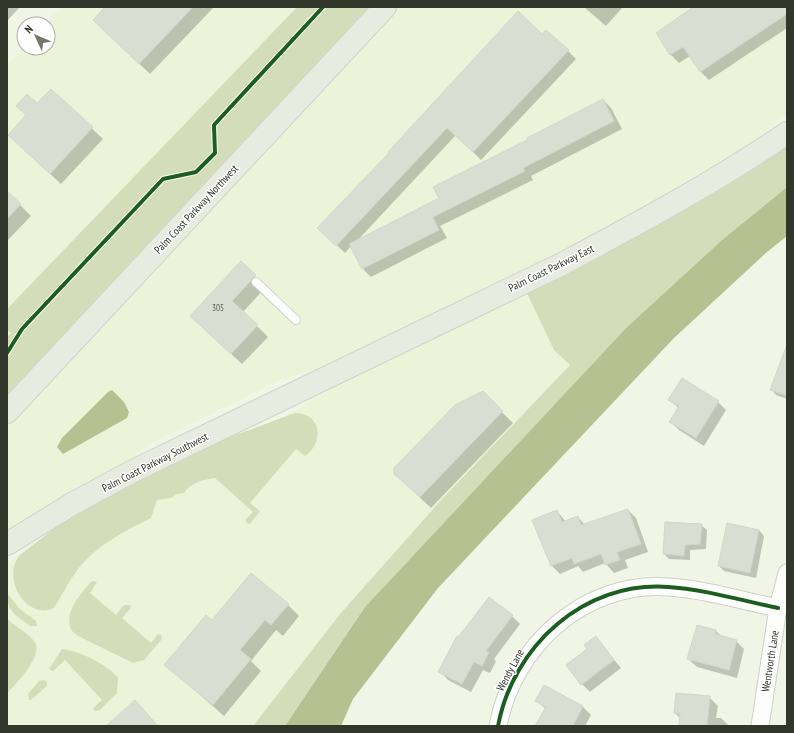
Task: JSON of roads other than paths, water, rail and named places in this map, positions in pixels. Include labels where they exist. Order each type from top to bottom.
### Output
[{"type":"main road","name":"Palm Coast Parkway Northwest","points":[[7,412],[386,7]]},
{"type":"main road","name":"Palm Coast Parkway East","points":[[307,386],[562,264],[680,200],[787,133]]},
{"type":"main road","name":"Palm Coast Parkway Southwest","points":[[7,544],[72,504],[135,470],[307,386]]},
{"type":"street","name":"Wentworth Lane","points":[[760,726],[778,608],[787,573]]},
{"type":"street","name":"Wendy Lane","points":[[498,726],[506,694],[523,661],[532,648],[556,624],[585,605],[599,599],[642,587],[668,587],[778,608]]},
{"type":"lane","points":[[256,282],[296,320]]}]
